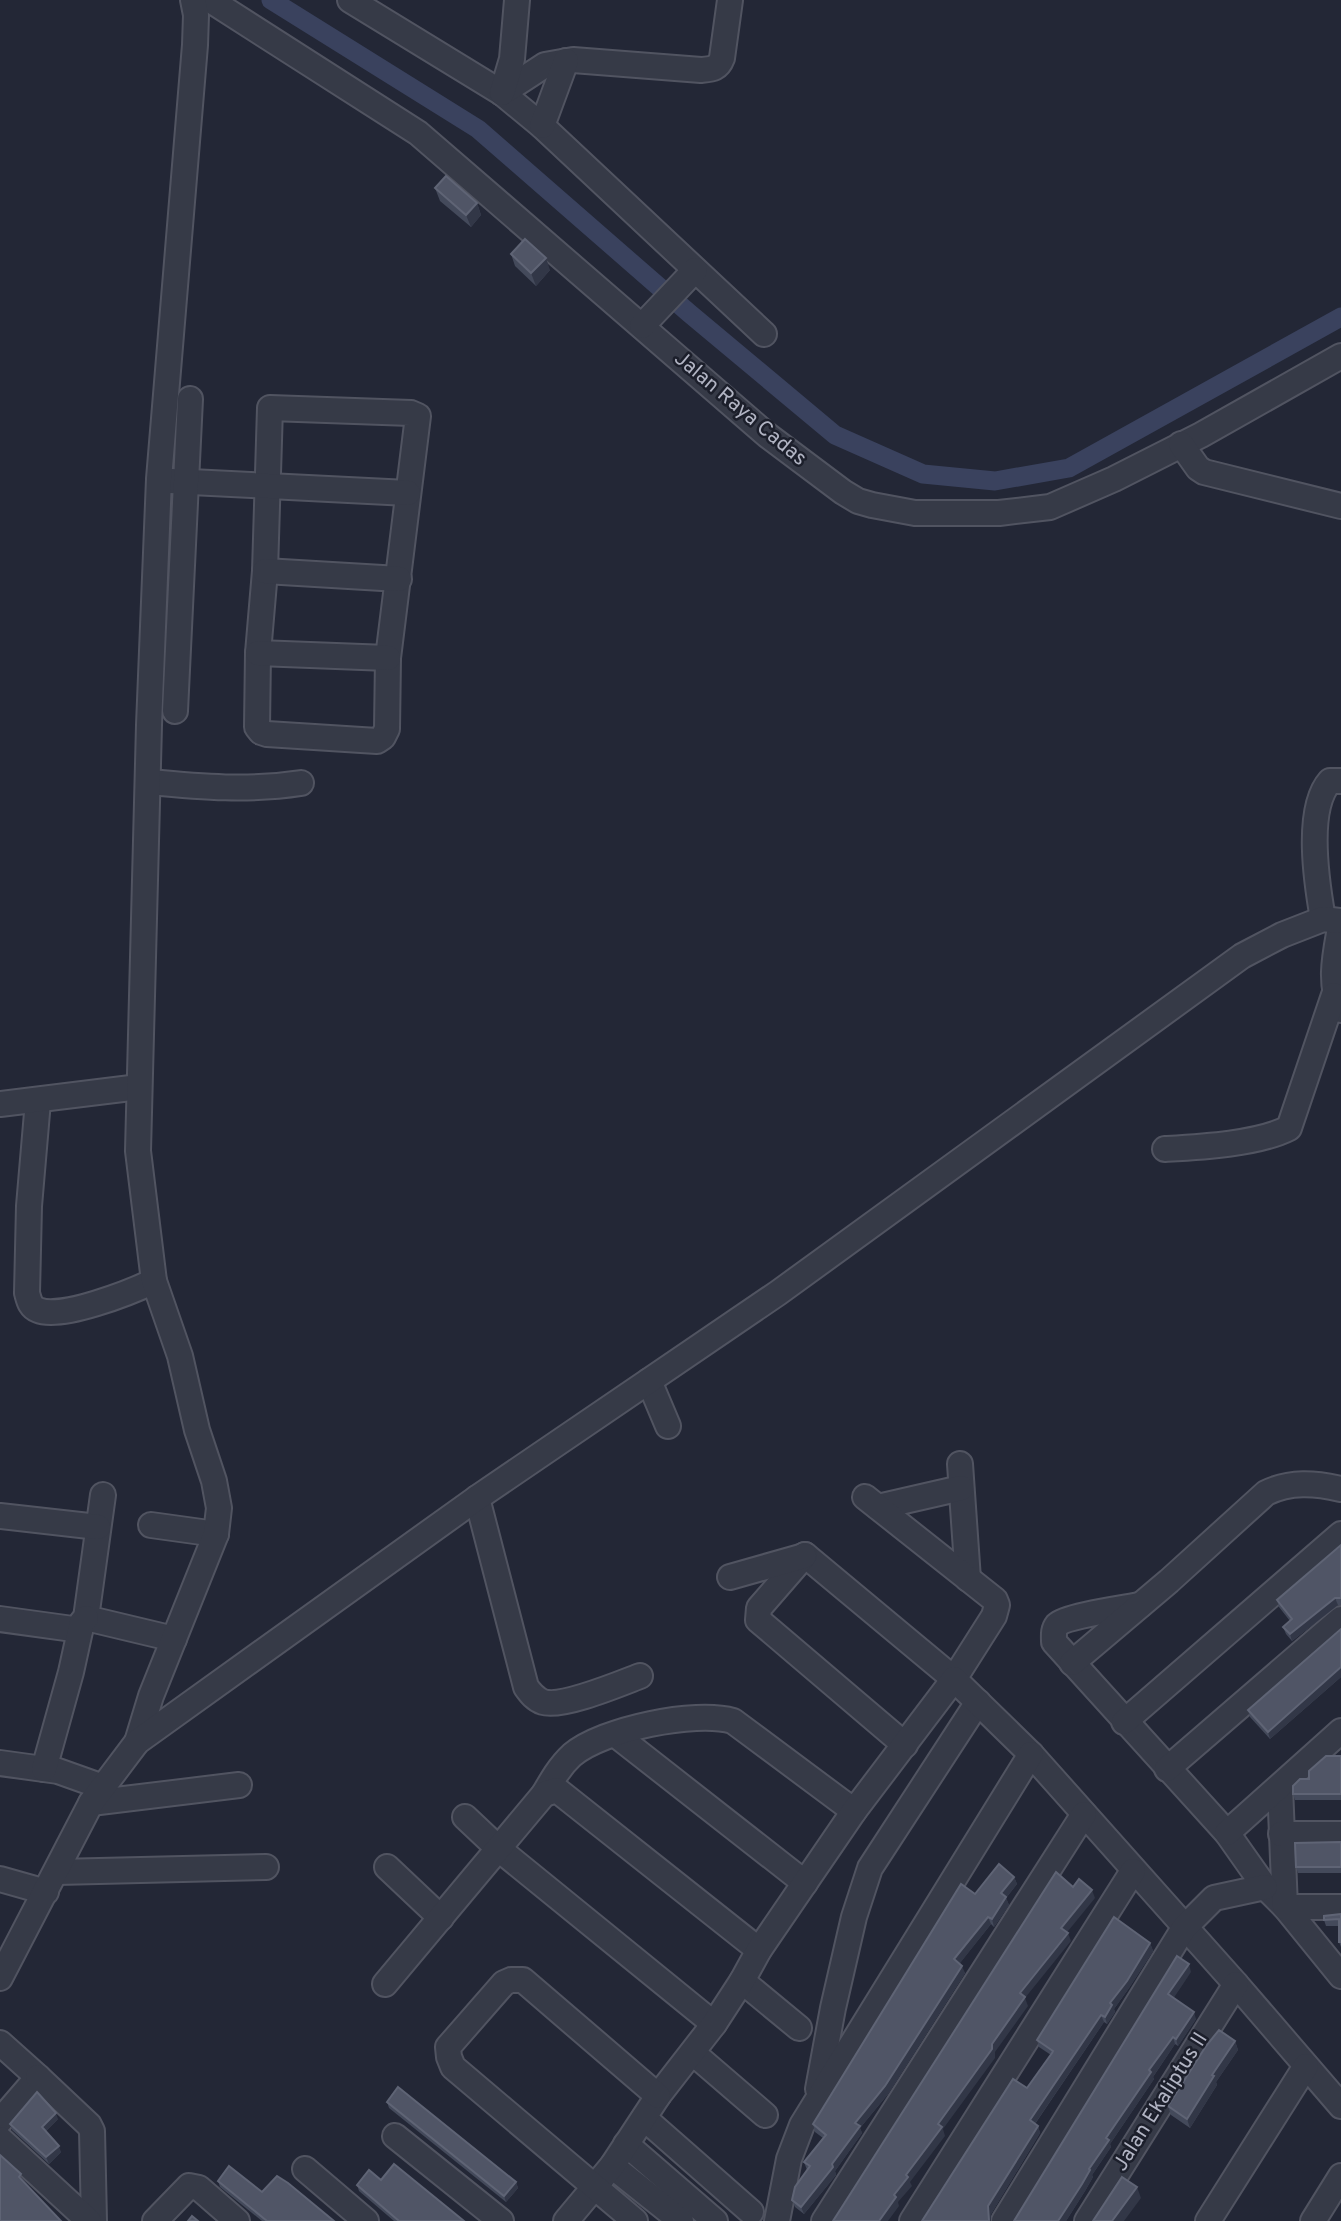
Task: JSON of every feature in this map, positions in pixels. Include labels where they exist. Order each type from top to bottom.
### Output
[{"type":"street","points":[[137,1742],[151,1696],[216,1534],[219,1508],[180,1356],[154,1281],[138,1151],[159,479],[194,71],[196,15],[193,0]]},
{"type":"street","name":"Jalan Raya Cadas","points":[[210,0],[418,133],[649,319],[767,435],[858,501],[915,513],[999,513],[1050,507],[1114,479],[1341,356]]},
{"type":"street","points":[[350,0],[502,93],[542,126],[692,273],[764,334]]},
{"type":"street","points":[[502,93],[512,59],[517,0]]},
{"type":"street","points":[[502,93],[545,65],[566,61],[608,61],[715,69],[722,58],[730,0]]},
{"type":"street","points":[[542,126],[566,61]]},
{"type":"street","points":[[649,319],[692,273]]},
{"type":"street","points":[[175,710],[190,399]]},
{"type":"street","points":[[271,408],[411,413],[418,416],[388,658],[387,729],[377,741],[261,732],[256,720],[267,484],[271,408]]},
{"type":"street","points":[[1181,444],[1204,472],[1341,506]]},
{"type":"street","points":[[159,479],[408,493]]},
{"type":"street","points":[[265,571],[399,579]]},
{"type":"street","points":[[258,653],[388,658]]},
{"type":"street","points":[[1165,1149],[1245,1140],[1278,1134],[1289,1128],[1338,1003],[1333,973],[1335,921],[1315,873],[1314,853],[1317,818],[1325,787],[1330,781],[1341,781]]},
{"type":"street","points":[[149,782],[226,789],[269,788],[301,783]]},
{"type":"street","points":[[0,1978],[97,1795],[137,1742],[477,1498],[778,1293],[1242,956],[1282,935],[1335,921]]},
{"type":"street","points":[[0,1104],[139,1087]]},
{"type":"street","points":[[37,1101],[29,1206],[29,1303],[35,1310],[48,1313],[105,1302],[154,1281]]},
{"type":"street","points":[[649,1381],[668,1426]]},
{"type":"street","points":[[566,2221],[612,2165],[658,2096],[714,2024],[743,1981],[758,1950],[854,1811],[954,1679],[996,1609],[995,1600],[968,1579],[872,1502],[961,1476],[968,1579]]},
{"type":"street","points":[[1072,1663],[1266,1493],[1278,1487],[1311,1484],[1341,1489]]},
{"type":"street","points":[[44,1769],[83,1624],[103,1495]]},
{"type":"street","points":[[477,1498],[526,1687],[533,1696],[544,1702],[559,1703],[640,1676]]},
{"type":"street","points":[[0,1516],[98,1527]]},
{"type":"street","points":[[151,1525],[216,1534]]},
{"type":"street","points":[[1124,1721],[1341,1534]]},
{"type":"street","points":[[730,1577],[805,1555]]},
{"type":"street","points":[[805,1555],[954,1679],[1031,1755],[1341,2106]]},
{"type":"street","points":[[805,1555],[758,1608],[760,1624],[905,1745]]},
{"type":"street","points":[[1140,1605],[1058,1624],[1054,1642],[1227,1833],[1265,1887],[1285,1907],[1341,1976]]},
{"type":"street","points":[[0,1619],[83,1624],[174,1639]]},
{"type":"street","points":[[1167,1769],[1341,1619]]},
{"type":"street","points":[[816,2103],[833,2008],[854,1917],[870,1868],[978,1702]]},
{"type":"street","points":[[385,1984],[499,1850],[544,1794],[556,1772],[573,1755],[593,1743],[644,1726],[691,1718],[719,1717],[733,1721],[854,1811]]},
{"type":"street","points":[[1227,1833],[1341,1731]]},
{"type":"street","points":[[616,1735],[805,1882]]},
{"type":"street","points":[[777,2221],[789,2159],[802,2125],[1031,1755]]},
{"type":"street","points":[[1310,1759],[1341,1760]]},
{"type":"street","points":[[0,1763],[58,1771],[97,1795],[239,1785]]},
{"type":"street","points":[[1280,1787],[1285,1907]]},
{"type":"street","points":[[544,1794],[557,1790],[562,1792],[758,1950]]},
{"type":"street","points":[[824,2221],[1084,1814]]},
{"type":"street","points":[[465,1817],[499,1850],[714,2024]]},
{"type":"street","points":[[1281,1834],[1341,1834]]},
{"type":"street","points":[[0,1879],[51,1882],[266,1867]]},
{"type":"street","points":[[387,1867],[441,1918]]},
{"type":"street","points":[[912,2221],[1133,1871]]},
{"type":"street","points":[[1004,2221],[1184,1928],[1214,1898],[1265,1887]]},
{"type":"street","points":[[1285,1907],[1341,1907]]},
{"type":"street","points":[[635,2221],[453,2067],[448,2047],[504,1983],[523,1980],[658,2096]]},
{"type":"street","points":[[743,1981],[799,2028]]},
{"type":"street","name":"Jalan Ekaliptus II","points":[[1087,2221],[1236,1984]]},
{"type":"street","points":[[0,2043],[89,2125],[92,2131],[92,2221]]},
{"type":"street","points":[[693,2053],[765,2115]]},
{"type":"street","points":[[1208,2221],[1306,2066]]},
{"type":"street","points":[[0,2121],[38,2077]]},
{"type":"street","points":[[644,2118],[751,2211]]},
{"type":"street","points":[[395,2136],[501,2221]]},
{"type":"street","points":[[0,2139],[92,2221]]},
{"type":"street","points":[[626,2144],[683,2212]]},
{"type":"street","points":[[612,2165],[683,2212],[715,2221]]},
{"type":"street","points":[[305,2169],[366,2221]]},
{"type":"street","points":[[1313,2221],[1341,2176]]},
{"type":"street","points":[[155,2221],[189,2186],[199,2188],[237,2221]]},
{"type":"building","points":[[446,176],[477,203],[466,215],[435,188]]},
{"type":"building","points":[[525,239],[546,258],[531,273],[511,254]]},
{"type":"building","points":[[1341,1545],[1341,1598],[1335,1598],[1290,1634],[1283,1627],[1292,1619],[1277,1600]]},
{"type":"building","points":[[1341,1629],[1341,1667],[1268,1732],[1248,1710]]},
{"type":"building","points":[[1326,1756],[1341,1756],[1341,1794],[1293,1794],[1293,1786],[1300,1779],[1309,1779],[1309,1771]]},
{"type":"building","points":[[1341,1842],[1341,1867],[1296,1867],[1295,1843]]},
{"type":"building","points":[[999,1864],[1014,1877],[1001,1893],[1006,1897],[992,1919],[988,1917],[954,1959],[962,1966],[885,2086],[855,2123],[860,2126],[832,2164],[833,2167],[801,2207],[792,2200],[795,2187],[810,2166],[804,2162],[826,2135],[813,2124],[961,1884],[975,1894]]},
{"type":"building","points":[[1056,1872],[1073,1887],[1079,1879],[1092,1890],[1061,1928],[1068,1933],[1020,1993],[1025,1997],[992,2044],[992,2049],[938,2124],[942,2127],[906,2175],[908,2177],[879,2221],[833,2221]]},
{"type":"building","points":[[1341,1914],[1339,1942],[1339,1919],[1324,1920],[1324,1916]]},
{"type":"building","points":[[1114,1917],[1150,1943],[1110,2003],[1112,2005],[1105,2017],[1101,2015],[1030,2120],[1038,2126],[988,2206],[989,2221],[922,2221],[1013,2079],[1027,2088],[1052,2053],[1053,2051],[1037,2040]]},
{"type":"building","points":[[1177,1956],[1189,1964],[1168,1994],[1194,2012],[1176,2039],[1173,2037],[1149,2070],[1151,2072],[1106,2138],[1109,2140],[1058,2221],[1014,2221]]},
{"type":"building","points":[[1219,2030],[1235,2041],[1187,2119],[1168,2106]]},
{"type":"building","points":[[398,2087],[516,2182],[504,2196],[387,2102]]},
{"type":"building","points":[[37,2092],[56,2113],[42,2127],[59,2146],[46,2157],[10,2124]]},
{"type":"building","points":[[0,2155],[21,2174],[19,2177],[61,2221],[0,2221]]},
{"type":"building","points":[[394,2164],[464,2221],[399,2221],[357,2185],[369,2170],[381,2180]]},
{"type":"building","points":[[229,2166],[262,2192],[277,2176],[334,2221],[267,2221],[218,2181]]},
{"type":"building","points":[[1122,2177],[1137,2187],[1112,2221],[1093,2221]]},
{"type":"waterway","points":[[271,0],[478,129],[689,313],[835,435],[923,474],[995,481],[1069,468],[1341,317]]}]
